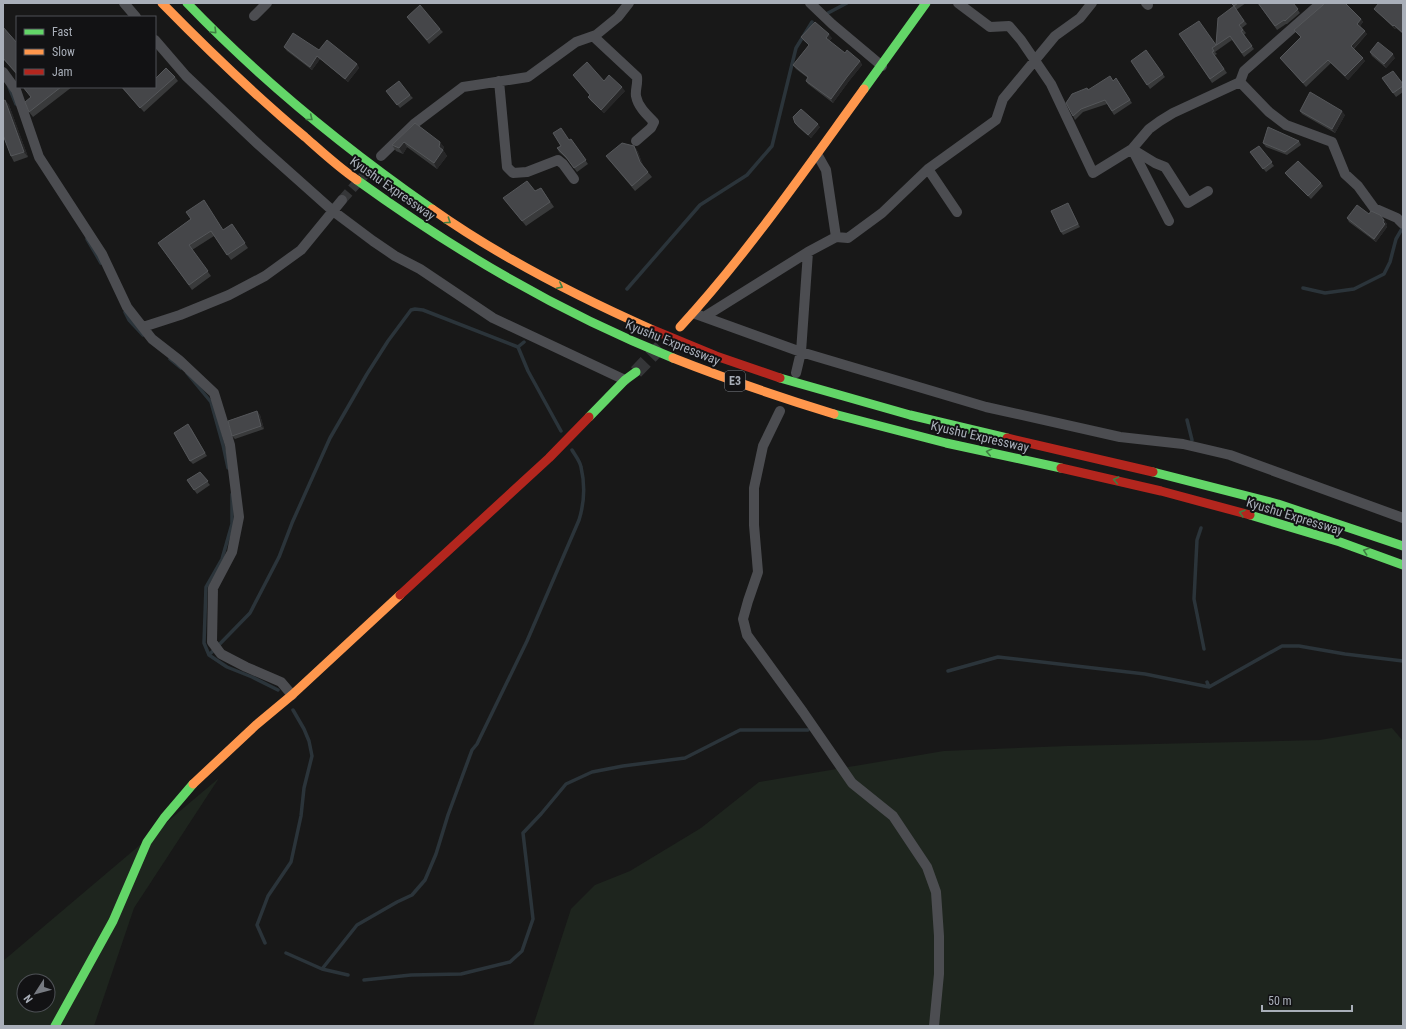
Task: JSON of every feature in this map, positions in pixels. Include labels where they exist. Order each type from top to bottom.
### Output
[{"type":"main road","name":"Kyushu Expressway","points":[[162,3],[200,43],[270,109],[346,172],[440,238],[523,287],[617,334],[689,364],[770,394],[854,419],[945,442],[1127,483],[1225,508],[1325,537],[1403,564]]},
{"type":"main road","name":"Kyushu Expressway","points":[[187,3],[212,30],[282,95],[366,162],[450,223],[532,272],[624,318],[697,349],[777,377],[865,404],[1237,492],[1330,520],[1403,546]]},
{"type":"main road","points":[[680,327],[755,238],[882,66],[926,3]]},
{"type":"main road","points":[[55,1026],[113,921],[147,842],[192,784],[256,725],[292,695],[549,458],[625,380],[636,372]]},
{"type":"street","points":[[124,3],[135,16]]},
{"type":"street","points":[[254,16],[267,3]]},
{"type":"street","points":[[381,156],[414,124],[463,87],[528,77],[576,42],[594,36],[618,16],[630,3]]},
{"type":"street","points":[[810,3],[832,24],[882,66]]},
{"type":"street","points":[[958,3],[990,27],[1009,26],[1022,40],[1051,84],[1093,172],[1132,149],[1149,129],[1160,121],[1240,82],[1244,71],[1321,3]]},
{"type":"street","points":[[704,317],[808,252],[836,237],[848,238],[882,213],[928,170],[996,120],[1003,99],[1055,36],[1080,18],[1092,3]]},
{"type":"street","points":[[594,36],[636,77],[638,83],[636,95],[639,104],[646,115],[654,122],[652,128],[636,141]]},
{"type":"street","points":[[156,41],[186,76],[260,145],[333,211],[373,241],[395,256],[420,269],[493,318],[625,380]]},
{"type":"street","points":[[3,72],[16,90],[39,157],[102,254],[126,307],[152,339],[179,360],[214,393],[230,445],[239,517],[232,552],[213,588],[212,642],[221,654],[246,667],[281,682],[292,695]]},
{"type":"street","points":[[499,81],[507,167],[513,173],[527,172],[558,160],[563,164],[574,179]]},
{"type":"street","points":[[1240,82],[1268,112],[1286,125],[1332,142],[1345,174],[1358,186],[1374,208],[1400,221]]},
{"type":"street","points":[[1132,149],[1165,167],[1188,203],[1208,191]]},
{"type":"street","points":[[1132,149],[1169,221]]},
{"type":"street","points":[[817,154],[826,170],[836,237]]},
{"type":"street","points":[[928,170],[958,212]]},
{"type":"street","points":[[143,327],[180,315],[229,295],[265,276],[301,250],[342,200]]},
{"type":"street","points":[[796,374],[801,352],[808,252]]},
{"type":"street","points":[[693,313],[749,335],[801,352],[986,407],[1120,437],[1182,444],[1230,455],[1403,518]]},
{"type":"street","points":[[780,411],[763,446],[754,488],[754,525],[758,572],[743,619],[747,635],[803,712],[852,784],[893,816],[927,867],[936,892],[939,936],[939,974],[934,1026]]},
{"type":"shaded area","points":[[1392,728],[1403,741],[1403,1026],[533,1026],[571,909],[595,885],[630,871],[701,828],[759,782],[944,751],[1068,746],[1320,740]]},
{"type":"shaded area","points":[[219,778],[134,908],[94,1026],[3,1026],[3,961]]},
{"type":"building","points":[[1231,3],[1238,3],[1234,6]]},
{"type":"building","points":[[1258,3],[1293,3],[1298,9],[1285,21],[1284,20],[1275,26]]},
{"type":"building","points":[[1324,3],[1345,3],[1361,19],[1357,24],[1365,31],[1351,46],[1363,58],[1345,76],[1328,60],[1303,83],[1280,58],[1301,37],[1294,30]]},
{"type":"building","points":[[1379,3],[1401,3],[1403,5],[1403,33],[1374,9]]},
{"type":"building","points":[[420,5],[440,29],[427,40],[407,17]]},
{"type":"building","points":[[1234,6],[1244,21],[1239,25],[1243,30],[1241,31],[1252,46],[1242,53],[1230,36],[1212,48],[1214,51],[1212,52],[1224,69],[1210,79],[1179,34],[1199,21],[1216,45],[1218,18]]},
{"type":"building","points":[[815,22],[829,34],[826,38],[845,53],[847,50],[860,61],[831,99],[806,81],[808,77],[793,65],[809,45],[801,37]]},
{"type":"building","points":[[3,27],[16,42],[16,73],[3,58]]},
{"type":"building","points":[[293,33],[319,50],[327,40],[357,64],[345,79],[317,56],[310,67],[284,47]]},
{"type":"building","points":[[1378,42],[1393,54],[1384,64],[1370,52]]},
{"type":"building","points":[[1146,50],[1163,74],[1147,85],[1131,61]]},
{"type":"building","points":[[587,62],[604,81],[609,75],[622,87],[601,110],[588,97],[590,95],[573,75]]},
{"type":"building","points":[[166,68],[175,77],[140,108],[123,88],[156,88],[156,78]]},
{"type":"building","points":[[1393,71],[1403,86],[1393,93],[1382,78]]},
{"type":"building","points":[[1110,76],[1113,81],[1116,78],[1130,100],[1112,111],[1105,100],[1081,109],[1073,116],[1066,103],[1072,94],[1087,88],[1088,90]]},
{"type":"building","points":[[399,81],[410,95],[397,105],[386,91]]},
{"type":"building","points":[[24,88],[60,88],[29,112],[25,102],[31,97]]},
{"type":"building","points":[[1310,92],[1342,111],[1332,129],[1300,111]]},
{"type":"building","points":[[5,100],[24,152],[11,156],[3,135],[3,101]]},
{"type":"building","points":[[801,109],[818,124],[808,135],[795,123],[793,117]]},
{"type":"building","points":[[415,123],[440,142],[439,147],[443,150],[434,163],[404,142],[399,148],[392,145]]},
{"type":"building","points":[[1268,127],[1299,141],[1285,152],[1263,143]]},
{"type":"building","points":[[561,128],[586,160],[574,168],[557,148],[561,146],[553,133]]},
{"type":"building","points":[[622,143],[634,146],[640,162],[648,172],[632,186],[606,156]]},
{"type":"building","points":[[1259,146],[1272,162],[1263,169],[1250,152]]},
{"type":"building","points":[[1298,161],[1321,183],[1308,196],[1285,173]]},
{"type":"building","points":[[527,181],[535,191],[541,188],[550,202],[522,221],[503,198]]},
{"type":"building","points":[[204,200],[223,230],[232,224],[245,243],[227,255],[211,231],[189,245],[208,271],[189,285],[158,243],[191,219],[186,212]]},
{"type":"building","points":[[1068,203],[1078,224],[1061,232],[1051,211]]},
{"type":"building","points":[[1357,205],[1369,214],[1371,211],[1380,215],[1384,220],[1383,222],[1385,224],[1374,239],[1347,218]]},
{"type":"building","points":[[257,411],[261,426],[232,436],[228,421]]},
{"type":"building","points":[[188,424],[205,453],[190,461],[174,433]]},
{"type":"building","points":[[200,472],[208,481],[194,490],[187,480]]},
{"type":"waterway","points":[[828,13],[847,3]]},
{"type":"waterway","points":[[627,289],[700,205],[747,175],[772,146],[796,48],[812,22]]},
{"type":"waterway","points":[[9,87],[16,104]]},
{"type":"waterway","points":[[1303,288],[1325,293],[1354,289],[1384,274],[1390,262],[1396,239],[1403,227]]},
{"type":"waterway","points":[[87,239],[101,263]]},
{"type":"waterway","points":[[209,655],[250,613],[279,557],[292,523],[330,438],[367,374],[388,341],[411,310],[423,310],[518,347],[528,371],[561,431]]},
{"type":"waterway","points":[[125,312],[129,320],[143,335]]},
{"type":"waterway","points":[[518,347],[524,342]]},
{"type":"waterway","points":[[170,359],[181,368]]},
{"type":"waterway","points":[[187,373],[211,402],[228,468]]},
{"type":"waterway","points":[[1187,420],[1192,440]]},
{"type":"waterway","points":[[322,969],[357,925],[412,895],[425,880],[436,854],[448,815],[472,750],[477,744],[527,641],[579,520],[583,501],[583,480],[579,460],[572,450]]},
{"type":"waterway","points":[[232,494],[232,524],[222,559],[206,587],[204,643],[209,655],[227,667],[278,690]]},
{"type":"waterway","points":[[1201,528],[1197,540],[1194,599],[1204,649]]},
{"type":"waterway","points":[[948,671],[998,657],[1145,674],[1209,687],[1282,646],[1299,646],[1345,654],[1403,661]]},
{"type":"waterway","points":[[1207,682],[1209,687]]},
{"type":"waterway","points":[[265,943],[257,925],[268,896],[291,862],[301,816],[304,788],[312,756],[309,741],[293,710]]},
{"type":"waterway","points":[[364,980],[411,975],[461,974],[510,962],[522,951],[533,919],[523,833],[566,784],[592,772],[623,766],[685,758],[740,730],[808,730]]},
{"type":"waterway","points":[[286,953],[322,969],[348,975]]},
{"type":"tunnel","points":[[342,200],[374,164]]},
{"type":"tunnel","points":[[636,372],[662,345]]},
{"type":"traffic: fast","points":[[187,3],[215,32],[304,112],[367,162],[432,209]]},
{"type":"traffic: fast","points":[[864,89],[926,3]]},
{"type":"traffic: fast","points":[[357,180],[470,256],[509,279],[590,321],[673,358]]},
{"type":"traffic: fast","points":[[589,417],[625,380],[636,372]]},
{"type":"traffic: fast","points":[[780,378],[910,415],[1007,438]]},
{"type":"traffic: fast","points":[[834,414],[946,443],[1061,468]]},
{"type":"traffic: fast","points":[[1153,472],[1278,504],[1403,546]]},
{"type":"traffic: fast","points":[[1250,515],[1340,542],[1403,565]]},
{"type":"traffic: fast","points":[[55,1026],[113,921],[147,842],[164,818],[193,784]]},
{"type":"traffic: slow","points":[[162,3],[250,89],[330,159],[357,180]]},
{"type":"traffic: slow","points":[[680,327],[753,241],[864,89]]},
{"type":"traffic: slow","points":[[432,209],[458,227],[512,260],[567,290],[653,330]]},
{"type":"traffic: slow","points":[[673,358],[753,388],[834,414]]},
{"type":"traffic: slow","points":[[193,784],[400,595]]},
{"type":"traffic: jam","points":[[653,330],[716,356],[780,378]]},
{"type":"traffic: jam","points":[[400,595],[549,458],[589,417]]},
{"type":"traffic: jam","points":[[1007,438],[1153,472]]},
{"type":"traffic: jam","points":[[1061,468],[1161,491],[1250,515]]}]
